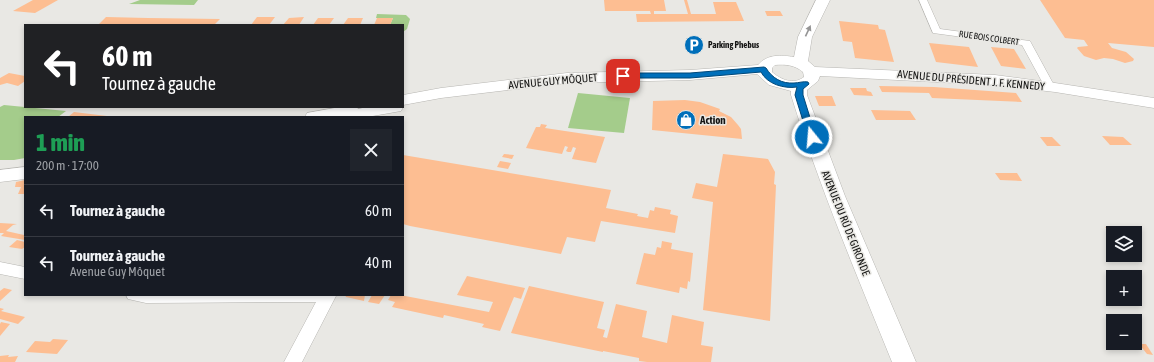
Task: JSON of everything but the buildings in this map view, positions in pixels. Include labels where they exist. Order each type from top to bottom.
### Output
[{"type":"main road","points":[[783,60],[789,52],[798,27],[811,0]]},
{"type":"main road","name":"AVENUE DU RÛ DE GIRONDE","points":[[823,0],[805,37],[807,74],[799,89],[799,95],[812,137],[844,222],[904,362]]},
{"type":"main road","points":[[773,78],[767,63],[783,60],[807,74]]},
{"type":"main road","name":"AVENUE GUY MÔQUET","points":[[404,100],[441,93],[567,78],[690,75],[773,78],[807,74]]},
{"type":"main road","name":"AVENUE DU PRÉSIDENT J. F. KENNEDY","points":[[807,74],[935,75],[995,80],[1154,103]]},
{"type":"main road","name":"AVENUE DU PRÉSIDENT J. F. KENNEDY","points":[[807,74],[997,85],[1154,108]]},
{"type":"main road","name":"AVENUE DU RÛ DE GIRONDE","points":[[773,78],[800,138],[891,362]]},
{"type":"main road","name":"AVENUE GUY MÔQUET","points":[[404,106],[489,88]]},
{"type":"main road","points":[[345,116],[390,108]]},
{"type":"main road","points":[[323,116],[374,111]]},
{"type":"main road","points":[[1,172],[24,169]]},
{"type":"main road","points":[[1,172],[24,173]]},
{"type":"street","name":"RUE BOIS COLBERT","points":[[923,0],[936,31],[1026,43],[1050,87]]},
{"type":"street","points":[[0,268],[24,273]]},
{"type":"street","points":[[140,296],[208,296]]},
{"type":"street","points":[[293,362],[327,296]]},
{"type":"green space","points":[[140,0],[198,0],[194,5],[129,4]]},
{"type":"green space","points":[[377,14],[406,15],[410,19],[407,29],[404,31],[404,24],[390,24],[393,18],[376,18]]},
{"type":"green space","points":[[578,93],[630,98],[624,133],[568,128]]},
{"type":"green space","points":[[4,105],[66,111],[59,116],[24,116],[24,158],[0,160],[0,107]]},
{"type":"place","name":"Parking Phebus","points":[[694,45]]},
{"type":"place","name":"Action","points":[[686,120]]},
{"type":"route","points":[[623,76],[690,75],[756,71],[764,69],[764,73],[771,80],[778,83],[792,86],[805,84],[799,89],[799,95],[812,137]]}]
